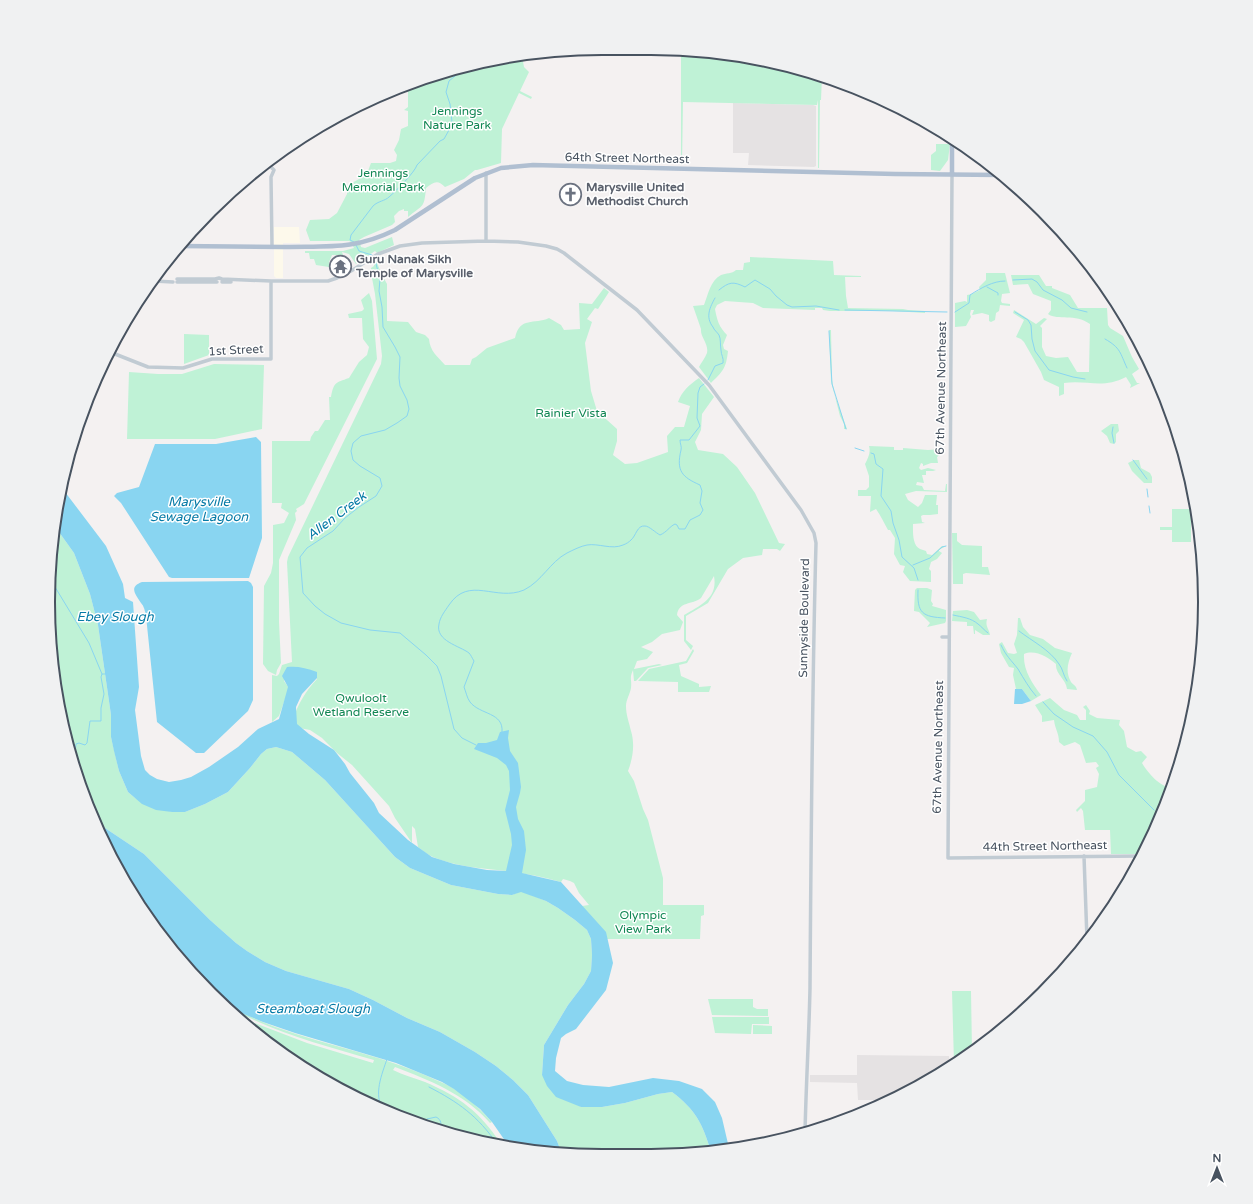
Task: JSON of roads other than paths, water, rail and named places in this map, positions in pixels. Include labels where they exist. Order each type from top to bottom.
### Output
[{"type":"main road","name":"67th Avenue Northeast","points":[[952,145],[952,175]]},
{"type":"main road","name":"64th Street Northeast","points":[[187,246],[351,246],[382,237],[470,181],[501,168],[533,166],[993,175]]},
{"type":"street","points":[[271,167],[274,170],[271,177],[272,247]]},
{"type":"street","points":[[486,173],[486,241]]},
{"type":"street","name":"67th Avenue Northeast","points":[[948,858],[952,175]]},
{"type":"street","name":"Sunnyside Boulevard","points":[[160,280],[271,282],[321,281],[337,278],[378,254],[400,246],[422,243],[486,241],[518,242],[546,246],[557,249],[638,310],[720,399],[801,510],[814,533],[816,543],[810,987],[805,1126]]},
{"type":"street","name":"1st Street","points":[[114,354],[148,368],[182,368],[212,359],[271,358],[271,282]]},
{"type":"street","points":[[942,637],[949,637]]},
{"type":"street","points":[[1084,856],[1087,933]]},
{"type":"street","name":"44th Street Northeast","points":[[948,858],[1136,856]]},
{"type":"water","name":"Marysville Sewage Lagoon","points":[[256,437],[261,442],[262,538],[249,578],[169,577],[121,503],[114,496],[117,493],[139,487],[155,444],[216,444]]},
{"type":"water","name":"Ebey Slough","points":[[66,494],[106,546],[123,584],[125,598],[133,602],[139,687],[135,710],[141,756],[145,770],[157,779],[169,782],[191,777],[209,767],[238,747],[258,729],[279,719],[288,687],[282,676],[287,667],[306,668],[317,672],[317,678],[302,694],[296,707],[297,724],[309,734],[334,750],[374,803],[379,813],[408,840],[432,857],[454,864],[487,870],[506,871],[512,845],[505,810],[510,790],[509,771],[506,765],[497,758],[474,749],[478,743],[486,743],[497,740],[500,732],[509,730],[508,738],[510,751],[518,763],[521,787],[516,807],[518,819],[524,831],[526,850],[522,873],[561,882],[606,932],[613,963],[606,990],[576,1029],[561,1038],[556,1058],[555,1071],[567,1081],[583,1085],[609,1087],[653,1078],[679,1081],[702,1089],[715,1102],[722,1118],[728,1143],[709,1145],[701,1125],[693,1111],[672,1092],[602,1107],[581,1107],[556,1097],[547,1086],[542,1075],[544,1045],[591,971],[591,939],[587,930],[575,920],[546,901],[521,892],[512,895],[498,894],[451,885],[410,868],[395,857],[325,780],[292,752],[276,747],[267,749],[228,792],[185,812],[156,810],[142,804],[128,792],[119,771],[111,737],[111,715],[98,625],[90,594],[74,553],[60,533]]},
{"type":"water","points":[[248,581],[253,587],[253,700],[248,711],[204,753],[196,753],[157,722],[146,616],[144,607],[135,594],[134,589],[135,586],[142,582]]},
{"type":"water","points":[[1015,689],[1022,689],[1031,701],[1022,704],[1014,704]]},
{"type":"water","name":"Steamboat Slough","points":[[104,827],[144,854],[210,920],[236,943],[265,962],[286,971],[349,989],[407,1018],[440,1032],[496,1066],[528,1095],[559,1147],[504,1140],[492,1122],[480,1109],[454,1089],[442,1082],[396,1063],[263,1022],[241,1013],[215,989],[168,935],[128,876]]},
{"type":"waterway","name":"Allen Creek","points":[[354,242],[350,240],[351,235],[373,206],[392,194],[409,177],[417,165],[440,141],[444,139],[452,122],[450,104],[446,92],[449,81],[456,75]]},
{"type":"waterway","name":"Allen Creek","points":[[356,245],[359,251],[372,255]]},
{"type":"waterway","name":"Allen Creek","points":[[375,260],[380,279],[379,291],[382,307],[383,327],[400,357],[400,386],[407,400],[409,409],[407,416],[397,423],[385,430],[361,436],[353,443],[351,451],[353,460],[380,478],[382,486],[376,496],[345,518],[333,531],[307,548],[300,557],[303,593],[325,614],[341,623],[370,630],[400,633],[426,655],[437,666],[441,676],[454,729],[462,738],[476,745]]},
{"type":"waterway","points":[[1013,280],[1032,279],[1037,282],[1043,290],[1062,300],[1071,308],[1087,312]]},
{"type":"waterway","points":[[719,290],[731,283],[745,287],[755,280],[770,289],[776,296],[792,307],[816,306],[839,310]]},
{"type":"waterway","points":[[955,312],[969,303],[970,295],[974,292],[983,287],[1005,281]]},
{"type":"waterway","points":[[987,287],[998,293],[998,295]]},
{"type":"waterway","points":[[708,380],[715,366],[723,363],[720,337],[709,320],[710,308],[715,298]]},
{"type":"waterway","points":[[845,310],[947,312]]},
{"type":"waterway","points":[[1015,312],[1028,320],[1031,325],[1035,351],[1049,370],[1085,379]]},
{"type":"waterway","points":[[829,331],[832,384],[846,429]]},
{"type":"waterway","points":[[1105,339],[1117,348],[1127,368]]},
{"type":"waterway","points":[[502,732],[502,726],[495,717],[474,706],[468,699],[464,687],[474,661],[465,650],[444,639],[439,630],[440,619],[457,596],[474,590],[503,593],[514,593],[524,590],[536,582],[561,557],[582,546],[591,545],[614,547],[623,545],[631,540],[638,529],[642,526],[648,527],[660,535],[675,524],[679,529],[685,529],[690,520],[700,515],[703,510],[700,503],[702,491],[700,485],[685,476],[680,468],[680,440],[689,440],[700,426],[697,418],[698,393],[700,387],[704,384]]},
{"type":"waterway","points":[[1113,427],[1112,433],[1114,443]]},
{"type":"waterway","points":[[855,448],[864,451]]},
{"type":"waterway","points":[[871,453],[874,454],[876,464],[883,469],[881,496],[891,511],[902,557],[914,568],[918,580]]},
{"type":"waterway","points":[[1133,460],[1147,479]]},
{"type":"waterway","points":[[1147,489],[1148,497]]},
{"type":"waterway","points":[[1149,506],[1150,513]]},
{"type":"waterway","points":[[913,565],[930,558],[942,547],[946,546]]},
{"type":"waterway","points":[[55,588],[89,643],[102,674]]},
{"type":"waterway","points":[[918,590],[919,604],[922,612],[926,615],[945,618]]},
{"type":"waterway","points":[[953,615],[972,620],[988,633]]},
{"type":"waterway","points":[[1019,631],[1046,650],[1055,659],[1067,681]]},
{"type":"waterway","points":[[1001,645],[1036,696]]},
{"type":"waterway","points":[[75,749],[76,744],[79,743],[85,745],[87,743],[90,721],[101,721],[101,708],[104,694],[101,677],[102,674],[106,674]]},
{"type":"waterway","points":[[1043,702],[1054,714],[1073,727],[1093,736],[1107,752],[1119,775],[1154,810]]},
{"type":"waterway","points":[[380,1101],[379,1084],[387,1059]]},
{"type":"waterway","points":[[429,1087],[449,1098],[467,1111],[492,1137]]},
{"type":"waterway","points":[[426,1120],[436,1117],[441,1124]]},
{"type":"place","name":"Marysville United Methodist Church","points":[[571,194]]},
{"type":"place","name":"Guru Nanak Sikh Temple of Marysville","points":[[341,266]]},
{"type":"park label","name":"Jennings Nature Park","points":[[457,118]]},
{"type":"park label","name":"Jennings Memorial Park","points":[[383,180]]},
{"type":"park label","name":"Rainier Vista","points":[[571,413]]},
{"type":"park label","name":"Qwuloolt Wetland Reserve","points":[[361,705]]},
{"type":"park label","name":"Olympic View Park","points":[[643,922]]}]
